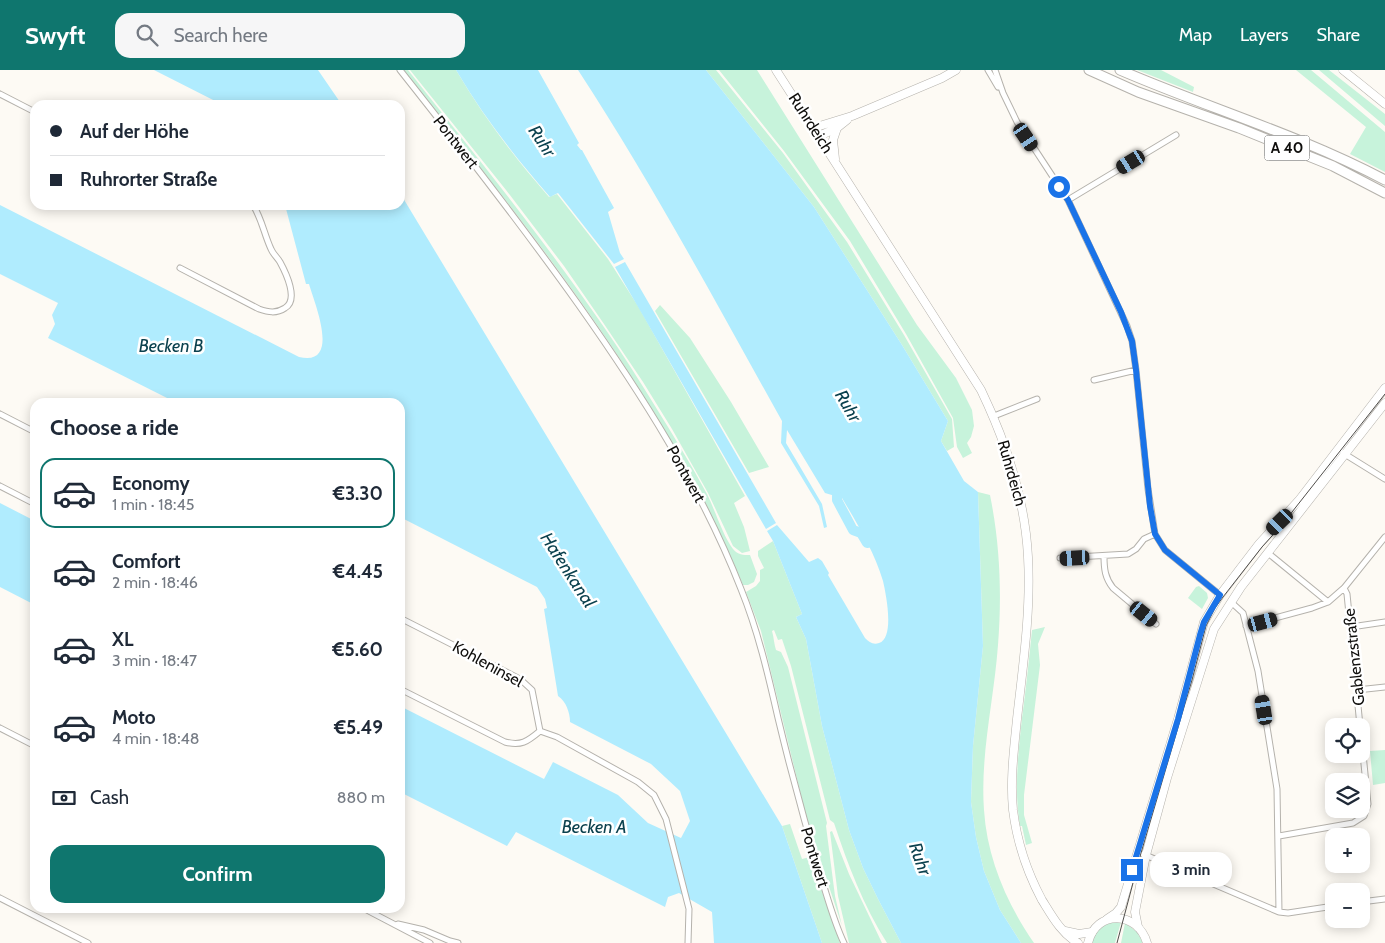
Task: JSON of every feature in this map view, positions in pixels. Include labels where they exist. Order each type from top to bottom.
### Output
[{"type":"highway","name":"A 40","points":[[1089,70],[1138,92],[1239,128],[1333,166],[1385,193]]},
{"type":"highway","name":"A 40","points":[[1120,70],[1190,99],[1297,138],[1385,180]]},
{"type":"main road","name":"Ruhrdeich","points":[[776,70],[981,390],[994,416],[1018,489],[1024,518],[1028,556],[1029,595],[1015,742],[1012,784],[1013,810],[1026,865],[1037,890],[1061,928],[1070,938],[1078,943]]},
{"type":"main road","points":[[813,128],[850,118],[942,78],[956,70]]},
{"type":"main road","points":[[1343,70],[1385,104]]},
{"type":"main road","points":[[819,136],[837,128],[850,118]]},
{"type":"main road","points":[[835,160],[833,140],[837,128]]},
{"type":"main road","points":[[1088,943],[1096,927],[1116,913],[1142,854],[1210,637],[1231,602],[1341,452],[1385,388]]},
{"type":"main road","points":[[1148,942],[1138,928],[1134,912],[1142,854],[1204,622],[1220,595],[1259,544],[1385,403]]},
{"type":"main road","points":[[1220,595],[1231,602]]},
{"type":"main road","points":[[1107,919],[1118,918],[1126,920],[1138,928]]},
{"type":"main road","points":[[1061,928],[1074,934],[1092,932]]},
{"type":"street","name":"Pontwert","points":[[400,70],[507,208],[597,330],[631,380],[714,525],[742,590],[757,632],[804,821],[831,910],[844,943]]},
{"type":"street","points":[[988,70],[1017,122],[1068,200],[1124,318],[1132,341],[1148,489],[1155,534],[1165,550],[1220,595]]},
{"type":"street","points":[[995,70],[1003,94]]},
{"type":"street","points":[[0,94],[30,109]]},
{"type":"street","points":[[1068,200],[1176,135]]},
{"type":"street","points":[[180,268],[271,313],[288,307],[291,301],[291,290],[279,260],[271,250],[261,218],[256,210]]},
{"type":"street","points":[[1094,380],[1136,370]]},
{"type":"street","points":[[994,416],[1037,399]]},
{"type":"street","points":[[0,414],[30,429]]},
{"type":"street","points":[[1341,452],[1385,479]]},
{"type":"street","points":[[0,486],[30,501]]},
{"type":"street","points":[[1060,558],[1104,556],[1132,552],[1144,539],[1155,534]]},
{"type":"street","points":[[1246,626],[1328,602],[1344,588],[1385,537]]},
{"type":"street","points":[[1268,553],[1328,602]]},
{"type":"street","points":[[1104,556],[1104,571],[1113,588],[1156,624]]},
{"type":"street","name":"Gablenzstraße","points":[[1344,588],[1347,594],[1351,626],[1359,718]]},
{"type":"street","points":[[1231,602],[1242,613],[1258,671],[1278,789],[1278,912]]},
{"type":"street","name":"Kohleninsel","points":[[405,621],[520,679],[532,690],[540,731]]},
{"type":"street","points":[[1351,626],[1385,622]]},
{"type":"street","points":[[1357,690],[1385,687]]},
{"type":"street","points":[[405,692],[505,742],[517,745],[532,738],[540,731],[556,737],[638,782],[654,795],[669,828],[688,908],[688,943]]},
{"type":"street","points":[[0,728],[30,743]]},
{"type":"street","points":[[1279,836],[1353,823],[1364,816],[1368,804],[1364,763]]},
{"type":"street","points":[[1142,854],[1278,912],[1288,913],[1325,907]]},
{"type":"street","points":[[0,898],[88,943]]},
{"type":"street","points":[[1370,901],[1385,899]]},
{"type":"street","points":[[372,913],[430,943]]},
{"type":"street","points":[[390,923],[424,930],[450,942],[458,943]]},
{"type":"green space","points":[[403,70],[408,70],[473,152],[537,234],[598,319],[662,417],[688,461],[707,494],[729,544],[737,552],[743,555],[750,555],[757,574],[754,582],[743,585],[711,515],[674,447],[634,381],[591,316],[546,253]]},
{"type":"green space","points":[[410,70],[456,70],[499,136],[549,197],[557,194],[608,259],[638,306],[745,496],[734,503],[744,527],[750,551],[742,553],[733,546],[708,493],[672,429],[643,382],[564,266]]},
{"type":"green space","points":[[706,70],[716,70],[783,153],[847,242],[904,335],[952,419],[954,447],[947,451],[941,441],[948,421],[814,207]]},
{"type":"green space","points":[[719,70],[757,70],[917,325],[956,378],[972,410],[974,426],[967,443],[972,453],[963,458],[957,447],[953,418],[906,334],[850,241],[784,151]]},
{"type":"green space","points":[[1137,70],[1161,70],[1194,87],[1193,92]]},
{"type":"green space","points":[[1296,70],[1311,70],[1385,132],[1385,172],[1350,154],[1366,127]]},
{"type":"green space","points":[[1319,70],[1329,70],[1385,114],[1385,126]]},
{"type":"green space","points":[[660,305],[690,338],[731,402],[769,467],[749,473],[655,311]]},
{"type":"green space","points":[[978,492],[990,495],[996,532],[1000,588],[998,645],[984,769],[983,789],[986,828],[989,846],[1000,880],[1015,913],[1034,943],[1021,943],[1000,910],[984,871],[976,837],[971,802],[973,746],[983,646]]},
{"type":"green space","points":[[773,541],[802,614],[796,617],[806,639],[822,726],[849,830],[863,868],[901,943],[887,943],[878,929],[857,884],[834,823],[830,820],[791,666],[782,639],[778,640],[774,630],[772,631],[776,650],[781,652],[788,667],[827,823],[835,896],[842,926],[807,820],[761,631],[746,592],[760,581],[760,570],[764,568],[758,556],[758,551]]},
{"type":"green space","points":[[1199,586],[1207,593],[1208,598],[1202,609],[1188,598],[1196,587]]},
{"type":"green space","points":[[1045,627],[1038,644],[1040,665],[1024,795],[1024,815],[1032,843],[1026,845],[1022,826],[1020,826],[1017,799],[1019,745],[1032,630]]},
{"type":"green space","points":[[1385,750],[1385,783],[1373,785],[1370,751]]},
{"type":"green space","points":[[790,824],[802,859],[810,857],[840,943],[822,943],[782,826]]},
{"type":"green space","points":[[832,831],[849,874],[882,943],[849,943],[838,896],[830,832]]},
{"type":"green space","points":[[1112,922],[1121,922],[1115,943],[1091,943],[1098,930]]},
{"type":"green space","points":[[1125,923],[1137,932],[1143,943],[1121,943]]},
{"type":"water","points":[[154,70],[318,70],[339,100],[213,100]]},
{"type":"water","name":"Ruhr","points":[[456,70],[538,70],[579,143],[577,145],[582,150],[614,208],[608,212],[620,253],[624,259],[614,264],[558,193],[550,197],[500,136]]},
{"type":"water","name":"Ruhr","points":[[578,70],[706,70],[814,207],[948,421],[941,441],[964,481],[978,492],[983,646],[973,746],[971,802],[976,837],[984,871],[1000,910],[1021,943],[901,943],[878,899],[863,868],[849,830],[822,726],[806,639],[796,617],[802,614],[773,541],[767,531],[777,525],[809,562],[818,558],[822,561],[829,573],[828,575],[865,638],[875,644],[884,639],[887,633],[888,615],[883,581],[865,538],[842,498],[825,493],[787,430],[786,443],[822,504],[827,527],[824,528],[819,506],[781,443],[782,421],[658,200]]},
{"type":"water","points":[[405,201],[782,826],[822,943],[714,943],[712,912],[679,893],[668,897],[665,907],[516,832],[507,846],[405,795],[405,709],[544,779],[553,762],[618,795],[648,823],[681,838],[690,821],[680,791],[651,764],[570,722],[567,708],[558,696],[544,609],[547,608],[545,599],[537,587],[405,520],[405,398],[167,398],[48,338],[55,324],[52,315],[58,303],[0,274],[0,205],[299,357],[312,357],[319,352],[322,343],[319,318],[309,284],[306,284],[286,210],[405,210]]},
{"type":"water","points":[[625,262],[776,523],[766,529],[615,267]]},
{"type":"water","points":[[0,503],[30,518],[30,602],[0,587]]},
{"type":"waterway","points":[[837,496],[837,500],[853,530],[861,533],[868,543]]},
{"type":"tram line","points":[[1117,943],[1206,626],[1223,597],[1385,394]]},
{"type":"route","points":[[1059,187],[1068,200],[1121,312],[1132,341],[1150,506],[1155,534],[1165,550],[1220,595],[1204,622],[1178,719],[1132,870]]},
{"type":"water label","name":"Becken B","points":[[171,346]]},
{"type":"water label","name":"Hafenkanal","points":[[568,570]]},
{"type":"water label","name":"Becken A","points":[[594,827]]}]
